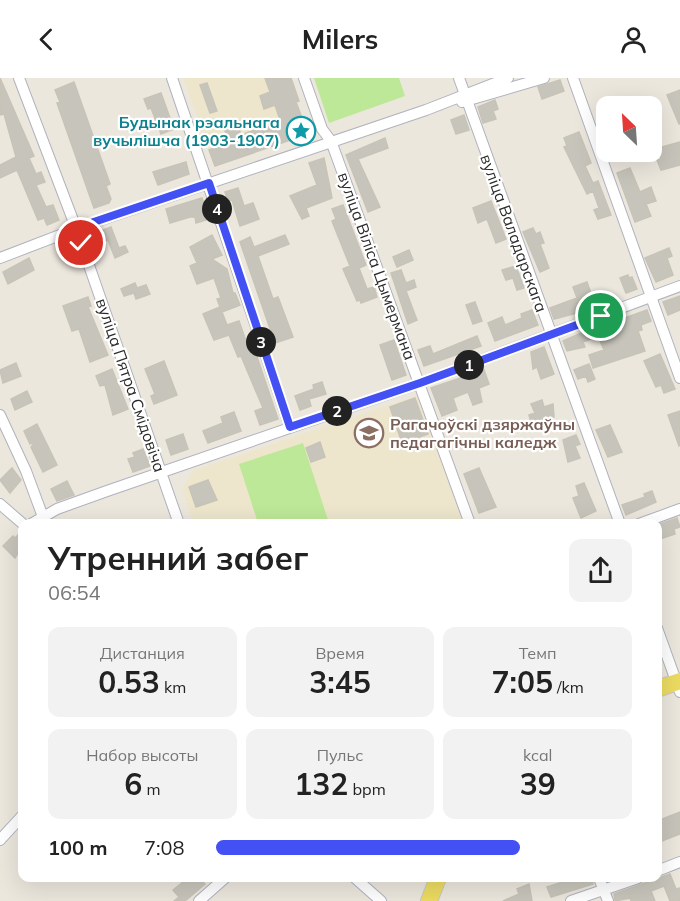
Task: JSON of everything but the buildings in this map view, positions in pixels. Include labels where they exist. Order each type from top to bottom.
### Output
[{"type":"main road","points":[[662,688],[679,685]]},
{"type":"main road","points":[[429,901],[436,882]]},
{"type":"street","name":"вуліца Пятра Смідовіча","points":[[19,78],[76,228],[177,519]]},
{"type":"street","points":[[172,78],[290,427]]},
{"type":"street","name":"вуліца Віліса Цымермана","points":[[304,78],[322,129],[332,141],[468,519]]},
{"type":"street","name":"вуліца Валадарскага","points":[[459,78],[618,519]]},
{"type":"street","points":[[466,97],[508,78]]},
{"type":"street","points":[[0,258],[76,228],[332,141],[466,97],[544,78]]},
{"type":"street","points":[[573,78],[680,378]]},
{"type":"street","points":[[40,519],[162,471],[420,383],[680,286]]},
{"type":"street","points":[[0,414],[26,471],[43,517]]},
{"type":"street","points":[[0,504],[18,520]]},
{"type":"street","points":[[653,519],[680,509]]},
{"type":"street","points":[[662,641],[679,685]]},
{"type":"street","points":[[0,840],[4,826],[18,818]]},
{"type":"street","points":[[662,868],[680,862]]},
{"type":"street","points":[[199,901],[220,882]]},
{"type":"street","points":[[360,882],[381,901]]},
{"type":"street","points":[[601,882],[608,901]]},
{"type":"street","points":[[571,901],[627,882]]},
{"type":"shaded area","points":[[183,78],[291,78],[299,101],[296,103],[308,134],[215,166]]},
{"type":"shaded area","name":"Рагачоўскі дзяржаўны педагагічны каледж","points":[[418,395],[464,519],[192,519],[182,490],[192,471]]},
{"type":"green space","points":[[314,78],[399,78],[405,96],[329,123]]},
{"type":"green space","points":[[303,443],[328,519],[257,519],[239,464]]},
{"type":"place","name":"Будынак рэальнага вучылішча (1903-1907)","points":[[301,131]]},
{"type":"place","name":"Рагачоўскі дзяржаўны педагагічны каледж","points":[[369,433]]},
{"type":"route","points":[[81,243],[76,228],[209,183],[290,427],[420,383],[601,316]]}]
